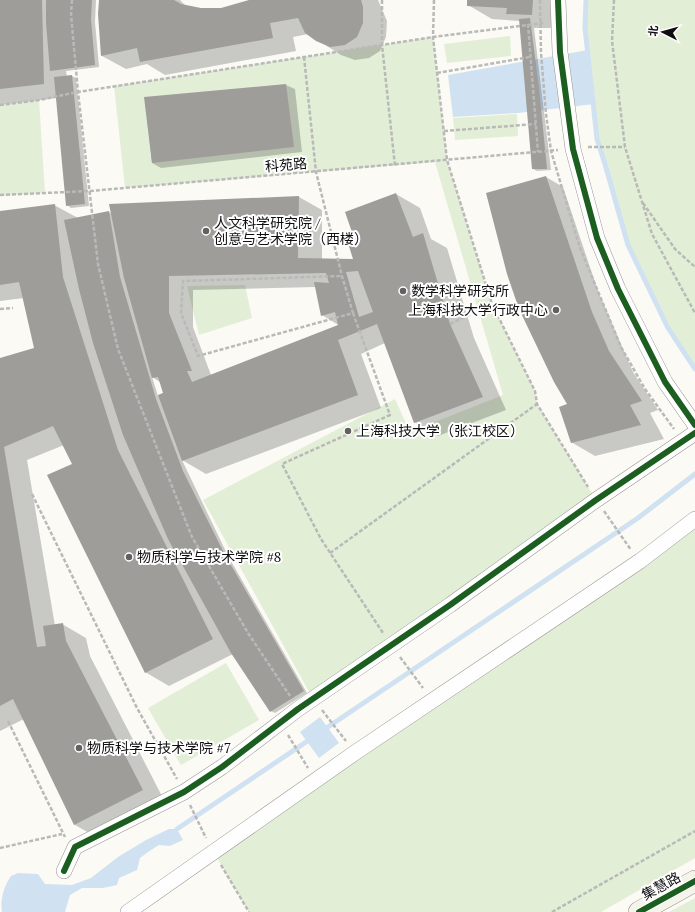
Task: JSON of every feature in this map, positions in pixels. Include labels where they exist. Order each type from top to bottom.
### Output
[{"type":"street","points":[[558,0],[560,52],[573,148],[597,238],[618,289],[665,382],[695,425]]},
{"type":"street","points":[[64,871],[75,847],[186,797],[222,767],[298,709],[391,646],[596,500],[695,433]]},
{"type":"street","points":[[128,912],[213,851],[431,701],[640,561],[695,519]]},
{"type":"street","name":"集慧路","points":[[639,912],[695,881]]},
{"type":"street","name":"集慧路","points":[[669,912],[695,898]]},
{"type":"path","points":[[72,0],[71,14],[78,92],[98,264],[118,349],[162,465],[192,536],[248,633],[298,709]]},
{"type":"path","points":[[382,0],[382,45],[395,166]]},
{"type":"path","points":[[434,0],[433,37],[447,160],[492,304],[535,391],[537,404],[596,500]]},
{"type":"path","points":[[540,0],[541,53],[546,114]]},
{"type":"path","points":[[614,0],[612,41],[625,147],[652,234],[695,313]]},
{"type":"path","points":[[0,105],[433,37],[558,21]]},
{"type":"path","points":[[528,24],[538,152]]},
{"type":"path","points":[[304,57],[316,172],[342,276],[353,313],[390,415],[282,464],[330,553],[391,646]]},
{"type":"path","points":[[437,73],[530,58]]},
{"type":"path","points":[[444,131],[536,124]]},
{"type":"path","points":[[592,147],[625,147]]},
{"type":"path","points":[[641,201],[675,249],[695,267]]},
{"type":"path","points":[[342,276],[183,282],[181,313],[198,356],[353,313]]},
{"type":"path","points":[[450,324],[492,304]]},
{"type":"path","points":[[0,309],[13,308]]},
{"type":"path","points":[[330,553],[537,404]]},
{"type":"path","points":[[32,494],[137,708],[186,797],[213,851],[249,912]]},
{"type":"path","points":[[612,523],[625,541]]},
{"type":"path","points":[[403,660],[416,678]]},
{"type":"path","points":[[324,712],[338,730]]},
{"type":"path","points":[[8,721],[62,834],[75,847]]},
{"type":"path","points":[[288,736],[299,755]]},
{"type":"path","points":[[552,912],[695,831]]},
{"type":"path","points":[[0,848],[62,834]]},
{"type":"green space","points":[[586,0],[695,0],[695,369],[668,328],[630,249],[597,139],[585,28]]},
{"type":"green space","points":[[510,36],[511,56],[447,63],[444,44]]},
{"type":"green space","points":[[433,37],[447,160],[492,304],[535,391],[537,404],[596,500],[313,699],[203,500],[395,399],[410,432],[503,395],[435,162],[125,188],[114,86]]},
{"type":"green space","points":[[39,100],[45,193],[0,196],[0,105]]},
{"type":"green space","points":[[517,114],[518,136],[455,140],[453,118]]},
{"type":"green space","points":[[245,285],[252,318],[199,335],[187,286]]},
{"type":"green space","points":[[695,519],[695,858],[601,912],[249,912],[213,851]]},
{"type":"green space","points":[[226,663],[259,720],[181,765],[148,708]]},
{"type":"green space","points":[[695,898],[695,912],[669,912]]},
{"type":"water","points":[[588,50],[594,104],[518,113],[453,117],[448,75]]},
{"type":"water","points":[[320,717],[339,743],[319,758],[300,732]]},
{"type":"water","points":[[169,829],[177,829],[183,840],[170,846],[159,845],[148,852],[140,858],[137,870],[119,878],[117,885],[103,888],[82,888],[70,895],[65,912],[2,912],[3,893],[11,876],[18,873],[38,874],[45,884],[72,885],[91,878],[118,857],[146,840]]},
{"type":"building","points":[[0,0],[42,0],[44,84],[0,89]]},
{"type":"building","points":[[46,0],[92,0],[91,19],[95,65],[50,71],[46,23]]},
{"type":"building","points":[[99,0],[174,0],[181,4],[201,8],[221,8],[249,0],[361,0],[363,7],[363,23],[357,37],[345,45],[330,47],[316,41],[305,33],[298,18],[270,23],[273,38],[140,62],[137,48],[101,56],[98,14]]},
{"type":"building","points":[[467,0],[533,0],[532,15],[506,14],[507,8],[467,6]]},
{"type":"building","points":[[530,18],[547,169],[532,169],[519,19]]},
{"type":"building","points":[[72,75],[85,204],[66,206],[54,77]]},
{"type":"building","points":[[286,84],[294,147],[152,163],[144,97]]},
{"type":"building","name":"上海科技大学行政中心","points":[[546,176],[592,312],[609,351],[642,401],[630,405],[641,425],[571,443],[559,407],[567,404],[554,382],[519,309],[507,274],[486,193]]},
{"type":"building","points":[[396,193],[413,237],[423,233],[450,324],[483,397],[414,423],[377,324],[338,340],[358,395],[182,461],[158,395],[163,393],[158,377],[152,378],[124,278],[109,204],[299,196],[298,258],[353,259],[347,240],[354,238],[345,212]],"holes":[[[358,271],[373,312],[359,317],[346,272]],[[326,273],[329,283],[314,282],[321,316],[335,312],[338,325],[192,382],[187,371],[192,371],[169,313],[169,276]]]},
{"type":"building","points":[[55,204],[63,277],[118,450],[213,639],[145,673],[47,475],[72,464],[53,426],[4,447],[37,647],[46,646],[43,626],[63,623],[66,641],[143,790],[74,825],[13,699],[0,706],[0,358],[34,348],[19,282],[0,285],[0,211]]},
{"type":"building","points":[[109,211],[120,277],[156,399],[183,471],[224,553],[304,691],[270,712],[231,653],[168,539],[123,435],[93,343],[79,289],[64,220]]},
{"type":"waterway","points":[[586,0],[585,28],[597,139],[628,245],[668,328],[695,369]]},
{"type":"waterway","points":[[322,731],[638,518],[695,474]]},
{"type":"waterway","points":[[177,829],[312,738]]},
{"type":"cycle path","points":[[558,0],[560,52],[573,149],[597,238],[618,289],[665,382],[695,425]]},
{"type":"cycle path","points":[[64,871],[75,847],[184,792],[222,767],[298,709],[450,605],[596,500],[695,433]]},
{"type":"cycle path","points":[[639,912],[695,881]]},
{"type":"place","name":"人文科学研究院 / 创意与艺术学院（西楼）","points":[[206,231]]},
{"type":"place","name":"数学科学研究所","points":[[403,291]]},
{"type":"place","name":"上海科技大学行政中心","points":[[556,310]]},
{"type":"place","name":"上海科技大学（张江校区）","points":[[348,431]]},
{"type":"place","name":"物质科学与技术学院 #8","points":[[129,557]]},
{"type":"place","name":"物质科学与技术学院 #7","points":[[79,748]]}]
